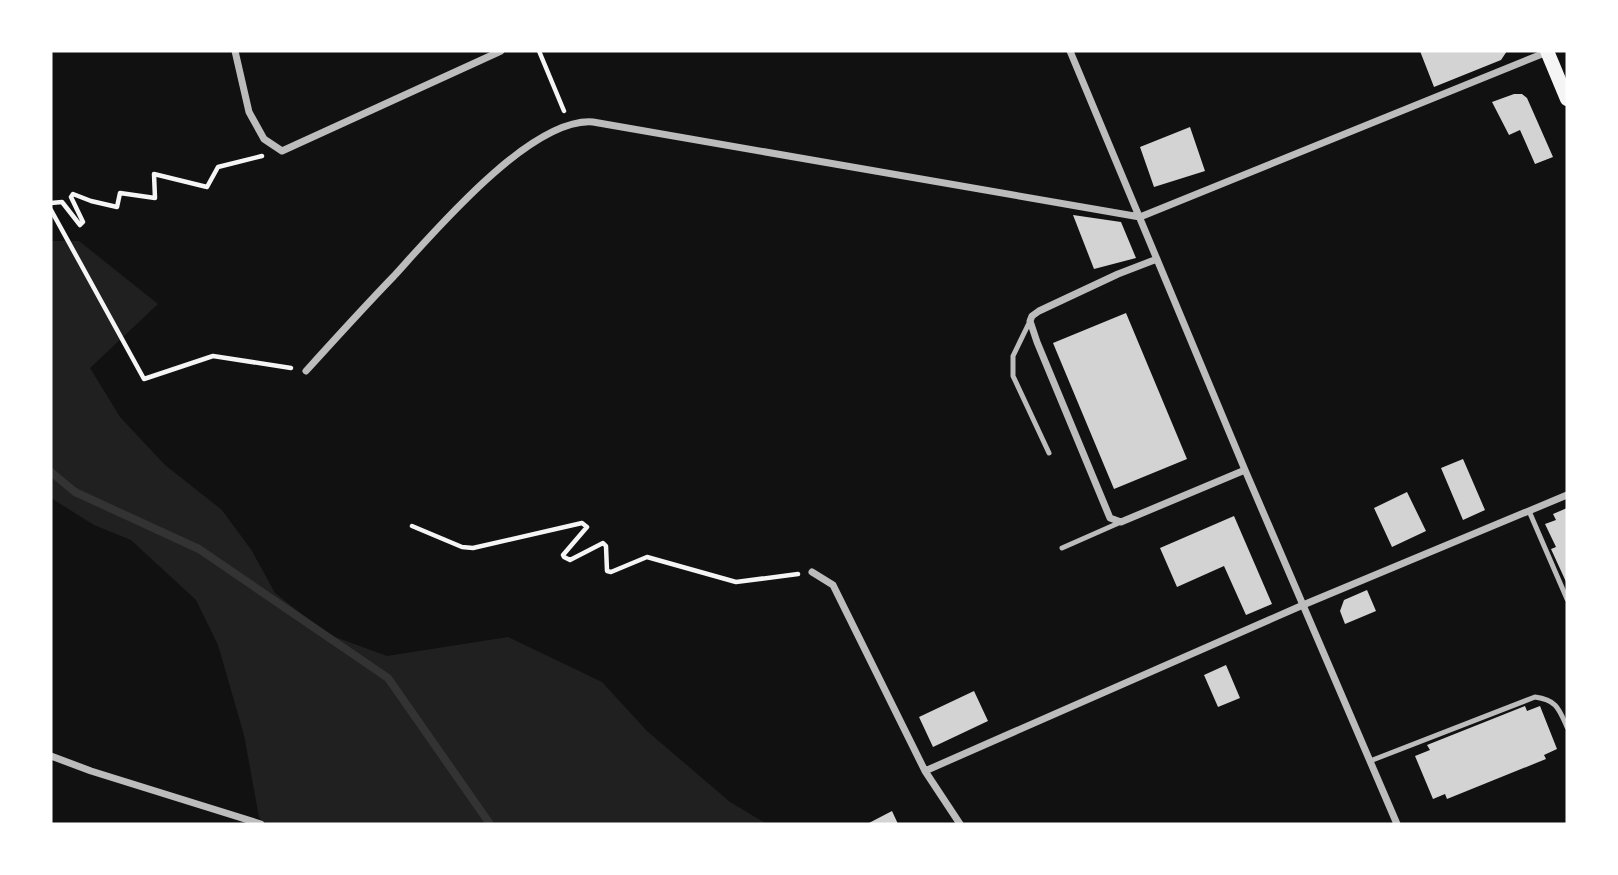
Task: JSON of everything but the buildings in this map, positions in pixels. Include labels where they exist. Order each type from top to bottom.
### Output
[{"type":"main road","points":[[1548,51],[1567,99]]},
{"type":"street","points":[[235,51],[248,112],[264,139],[282,151],[501,51]]},
{"type":"street","points":[[1070,51],[1245,470],[1398,824]]},
{"type":"street","points":[[306,370],[482,182],[517,153],[569,124],[593,122],[1140,217],[1548,51]]},
{"type":"street","points":[[1157,259],[1039,311],[1030,321],[1110,518],[1121,522],[1245,470]]},
{"type":"street","points":[[925,771],[1303,605],[1567,495]]},
{"type":"street","points":[[812,572],[833,585],[925,771],[960,824]]},
{"type":"street","points":[[51,756],[104,776],[261,824]]},
{"type":"lane","points":[[1030,321],[1013,356],[1013,376],[1049,453]]},
{"type":"lane","points":[[1529,511],[1567,599]]},
{"type":"lane","points":[[1062,548],[1121,522]]},
{"type":"lane","points":[[1370,761],[1535,697],[1547,699],[1559,707],[1567,727]]},
{"type":"path","points":[[539,51],[569,124]]},
{"type":"path","points":[[51,203],[62,202],[80,225],[83,222],[71,197],[73,194],[117,206],[120,193],[155,198],[154,174],[207,187],[218,167],[282,151]]},
{"type":"path","points":[[51,210],[144,379],[213,356],[306,370]]},
{"type":"path","points":[[412,526],[462,547],[473,548],[582,523],[587,527],[564,557],[570,560],[603,543],[606,546],[607,571],[611,572],[644,558],[703,571],[736,582],[812,572]]},
{"type":"shaded area","points":[[51,241],[79,241],[158,304],[90,368],[120,417],[165,465],[222,510],[252,551],[275,593],[327,634],[387,656],[508,637],[602,682],[647,731],[730,802],[767,824],[264,824],[259,817],[244,735],[218,645],[196,600],[131,540],[94,525],[51,498]]},
{"type":"waterway","points":[[51,472],[75,492],[199,549],[388,678],[490,824]]}]
